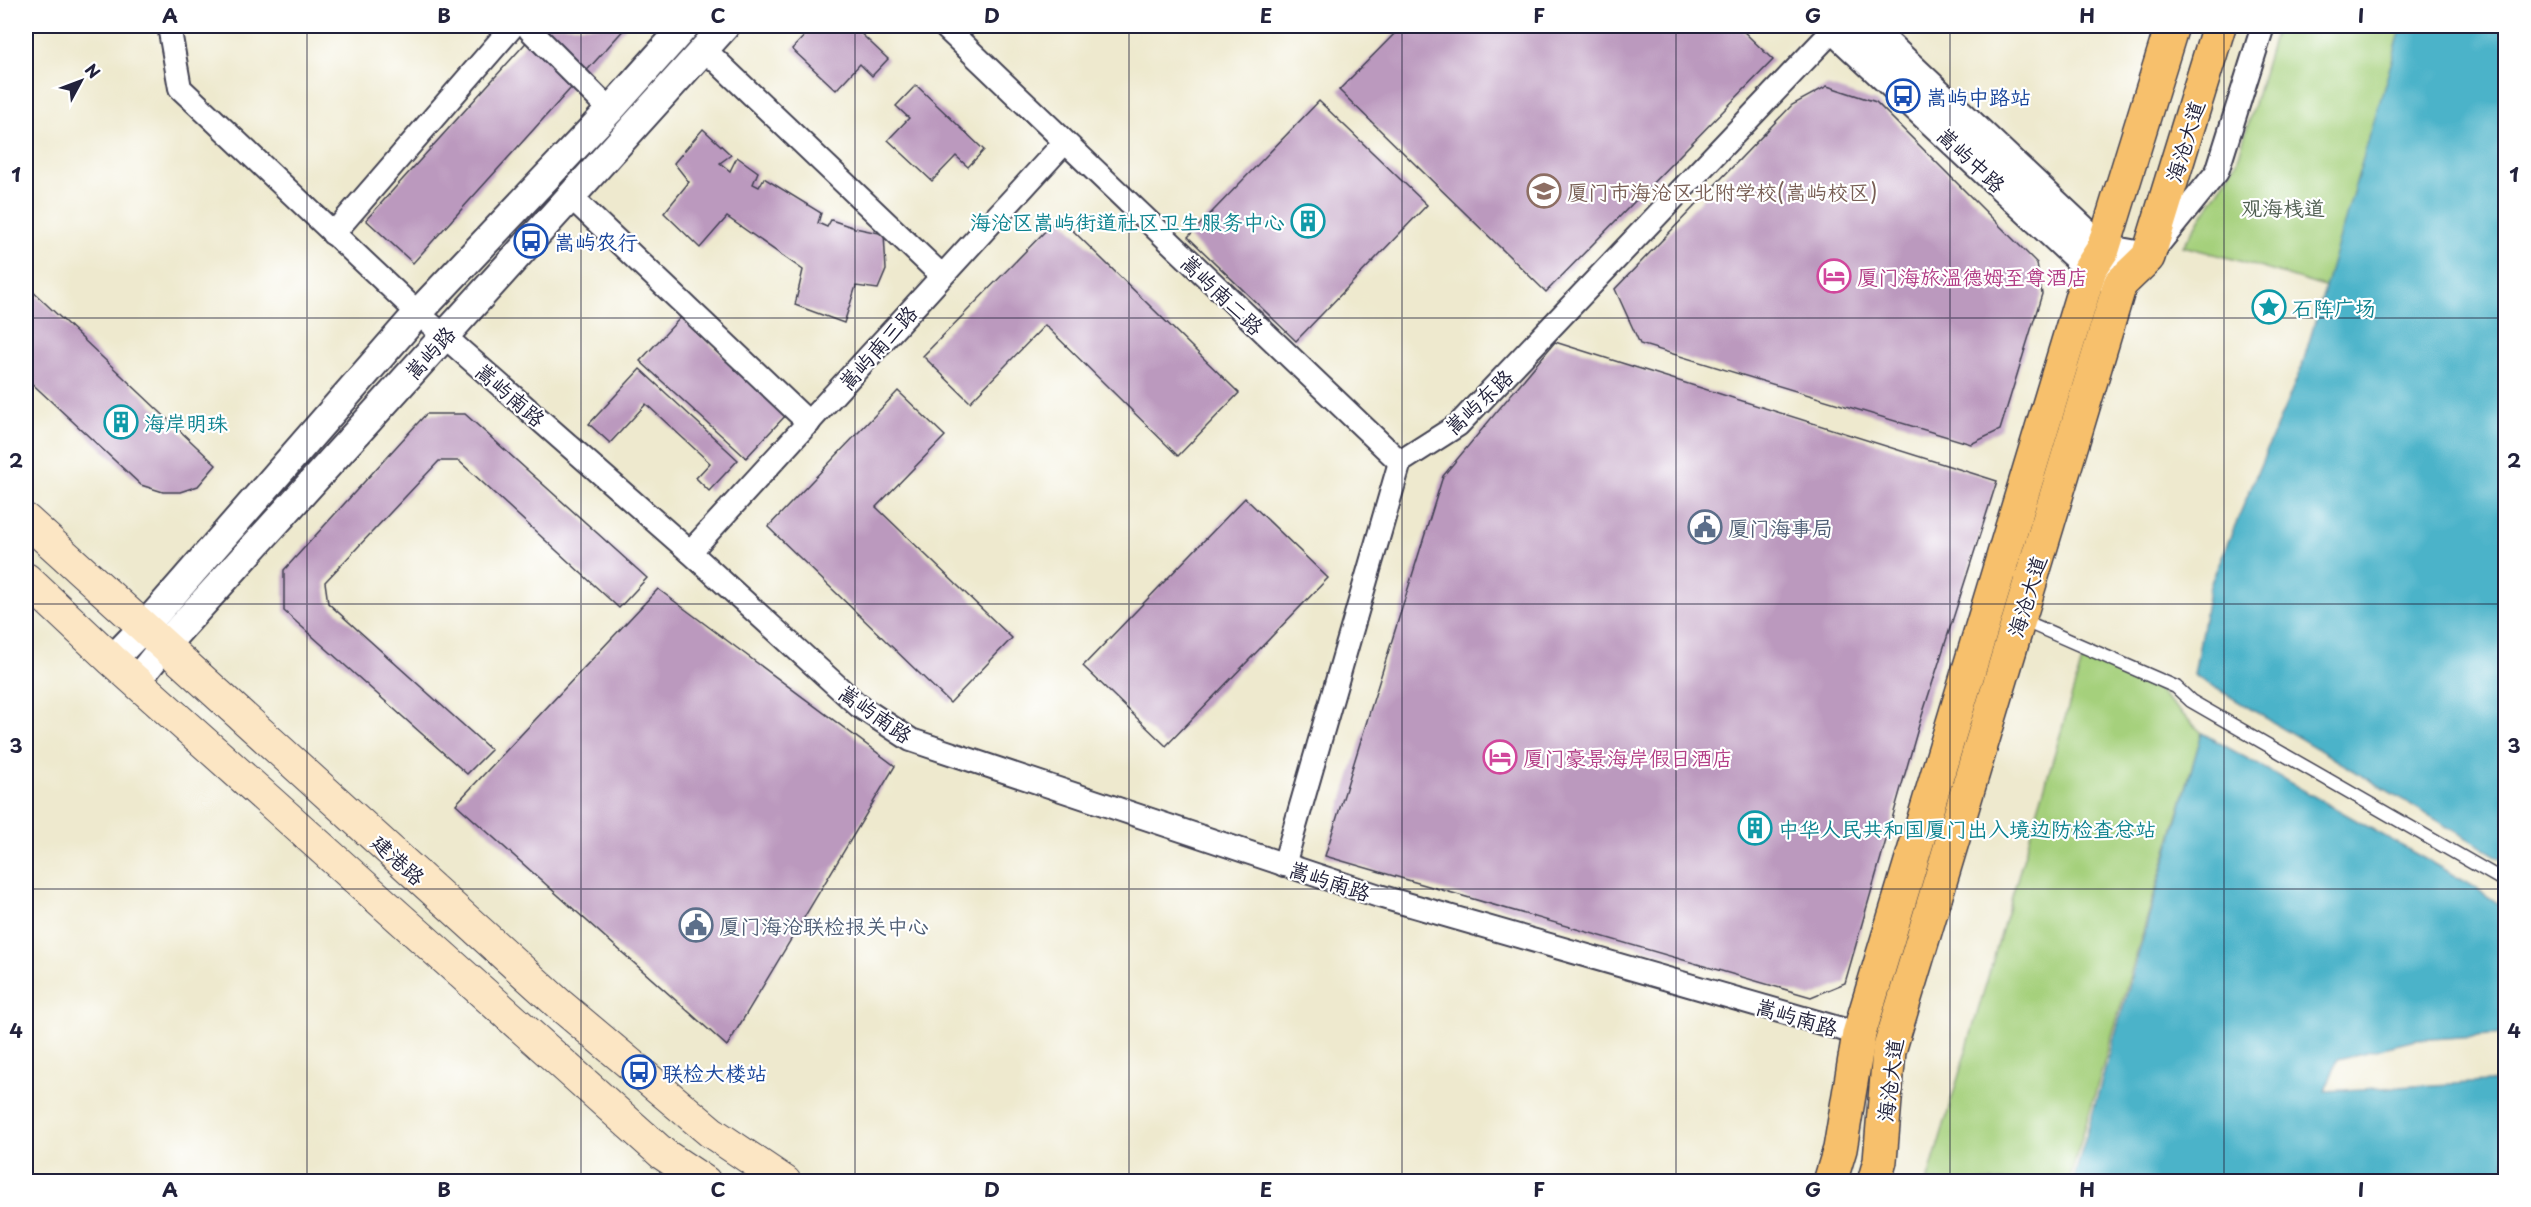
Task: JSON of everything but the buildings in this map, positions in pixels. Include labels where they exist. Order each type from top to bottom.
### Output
[{"type":"main road","name":"海沧大道","points":[[1830,1182],[1840,1149],[1859,1034],[2097,259],[2172,26]]},
{"type":"main road","name":"海沧大道","points":[[1874,1182],[1880,1161],[1889,1051],[2120,284],[2148,257],[2219,26]]},
{"type":"main road","name":"建港路","points":[[26,520],[560,1005],[711,1132],[785,1182]]},
{"type":"main road","name":"建港路","points":[[26,579],[112,660],[663,1154],[705,1182]]},
{"type":"street","name":"嵩屿南路","points":[[169,26],[180,88],[418,313],[690,552],[859,706],[911,740],[1379,897],[1859,1034]]},
{"type":"street","points":[[333,234],[513,26]]},
{"type":"street","points":[[530,26],[530,30],[610,110]]},
{"type":"street","name":"嵩屿路","points":[[136,681],[154,637],[418,313],[686,26]]},
{"type":"street","name":"嵩屿路","points":[[112,660],[154,637],[444,335],[725,26]]},
{"type":"street","name":"嵩屿南二路","points":[[944,26],[1400,462]]},
{"type":"street","name":"嵩屿中路","points":[[1867,26],[2120,284]]},
{"type":"street","points":[[2097,259],[2148,257],[2217,172],[2263,26]]},
{"type":"street","name":"嵩屿中路","points":[[1834,27],[2097,259]]},
{"type":"street","name":"嵩屿东路","points":[[1400,462],[1458,425],[1834,27]]},
{"type":"street","points":[[704,49],[941,275]]},
{"type":"street","name":"嵩屿南三路","points":[[690,552],[1064,143]]},
{"type":"street","points":[[571,197],[809,423]]},
{"type":"street","points":[[1284,865],[1400,462]]},
{"type":"lane","points":[[2019,618],[2176,687],[2191,701],[2505,882]]},
{"type":"green space","name":"观海栈道","points":[[2277,26],[2402,26],[2327,288],[2183,246],[2237,162]]},
{"type":"green space","points":[[2085,651],[2144,677],[2202,733],[2069,1181],[1927,1182]]},
{"type":"water","points":[[2402,26],[2505,26],[2505,861],[2194,675],[2210,585],[2302,366]]},
{"type":"water","points":[[2202,733],[2471,885],[2505,908],[2505,1034],[2416,1040],[2338,1059],[2325,1091],[2505,1081],[2505,1181],[2073,1181]]},
{"type":"place","name":"嵩屿中路站","points":[[1903,96]]},
{"type":"place","name":"厦门市海沧区北附学校(嵩屿校区)","points":[[1544,191]]},
{"type":"place","name":"海沧区嵩屿街道社区卫生服务中心","points":[[1308,221]]},
{"type":"place","name":"嵩屿农行","points":[[531,241]]},
{"type":"place","name":"厦门海旅温德姆至尊酒店","points":[[1834,276]]},
{"type":"place","name":"石阵广场","points":[[2269,307]]},
{"type":"place","name":"海岸明珠","points":[[121,422]]},
{"type":"place","name":"厦门海事局","points":[[1705,527]]},
{"type":"place","name":"厦门豪景海岸假日酒店","points":[[1500,757]]},
{"type":"place","name":"中华人民共和国厦门出入境边防检查总站","points":[[1755,828]]},
{"type":"place","name":"厦门海沧联检报关中心","points":[[696,925]]},
{"type":"place","name":"联检大楼站","points":[[639,1072]]}]
